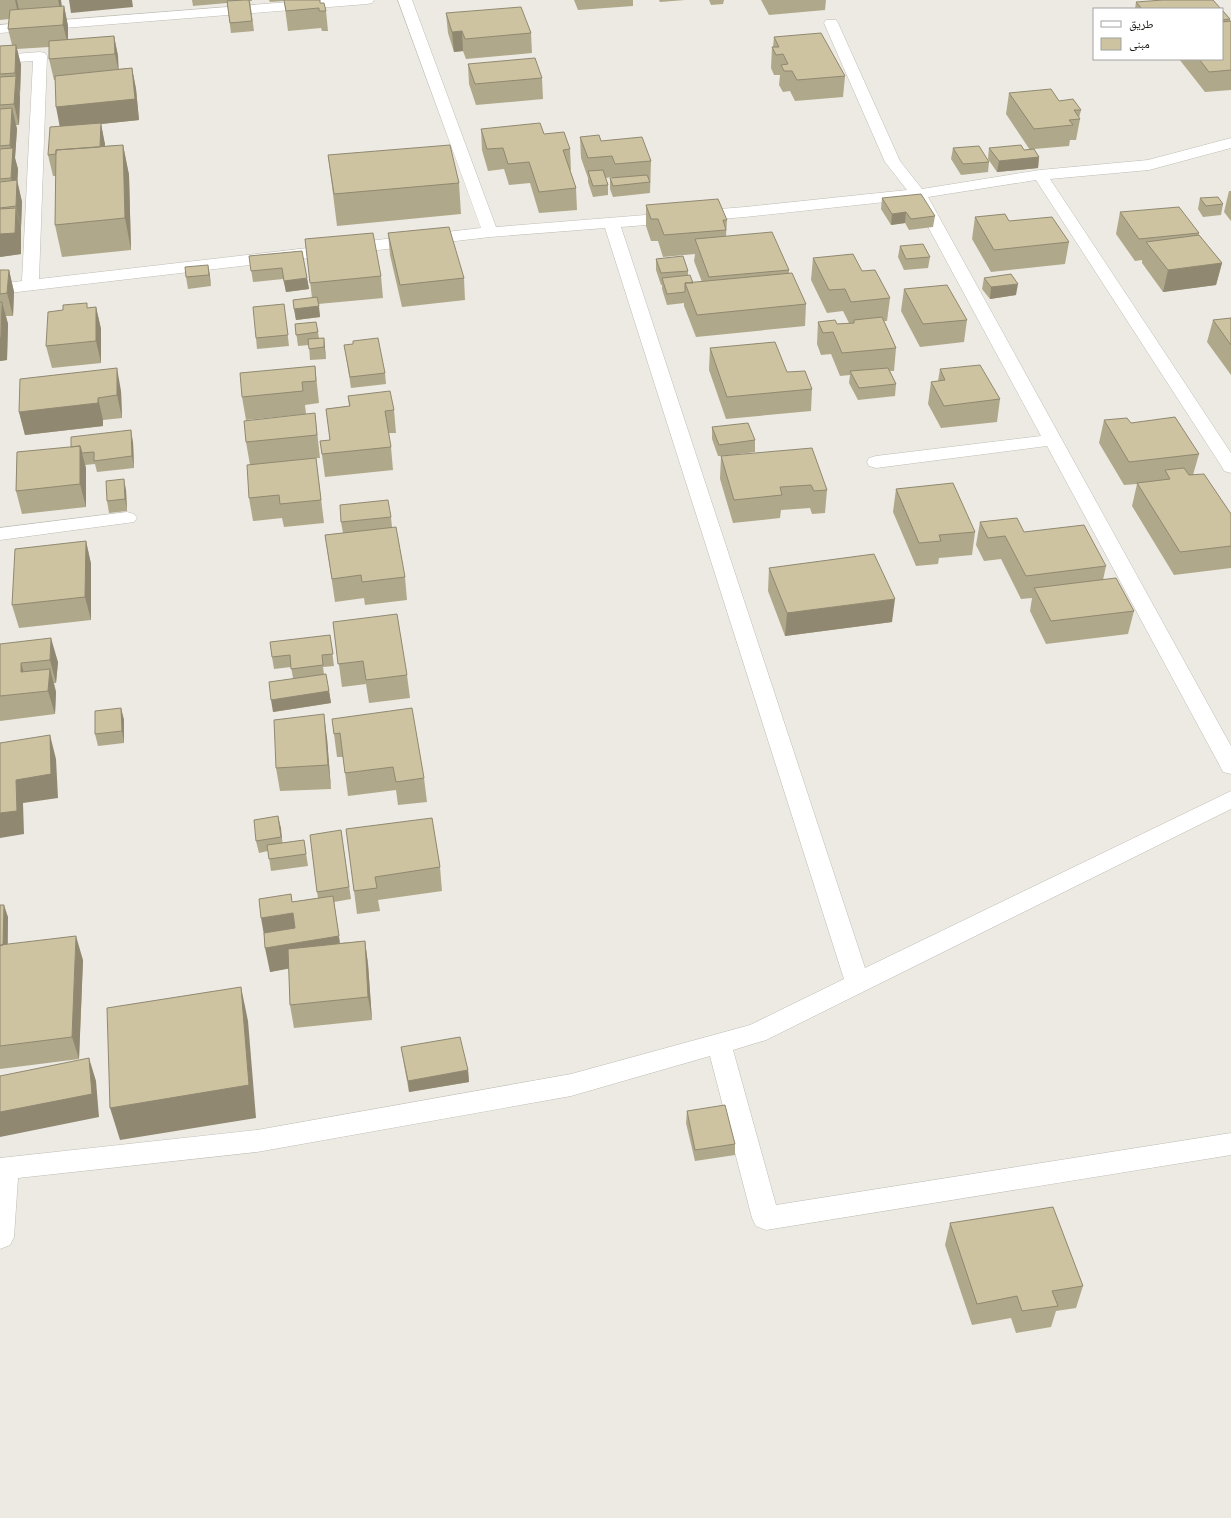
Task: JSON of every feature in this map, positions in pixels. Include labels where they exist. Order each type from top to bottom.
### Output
[{"type":"street","points":[[0,35],[0,29],[367,0]]},
{"type":"street","points":[[405,0],[490,232]]},
{"type":"street","points":[[831,23],[893,162],[918,194],[1231,766]]},
{"type":"street","points":[[0,59],[40,56],[30,286]]},
{"type":"street","points":[[0,289],[490,232],[745,212],[918,194],[1040,175],[1149,165],[1231,144]]},
{"type":"street","points":[[1040,175],[1231,467]]},
{"type":"street","points":[[612,223],[858,983]]},
{"type":"street","points":[[876,462],[1052,440]]},
{"type":"street","points":[[0,534],[127,518]]},
{"type":"street","points":[[0,1237],[2,1169],[265,1140],[571,1085],[757,1033],[1231,799]]},
{"type":"street","points":[[720,1043],[766,1218],[1231,1144]]},
{"type":"building","points":[[249,0],[252,21],[230,23],[227,1]]},
{"type":"building","points":[[284,0],[320,0],[320,3],[324,3],[326,11],[319,11],[319,8],[286,11]]},
{"type":"building","points":[[1163,0],[1213,0],[1220,8],[1141,8],[1136,2]]},
{"type":"building","points":[[64,6],[63,25],[8,29],[10,10]]},
{"type":"building","points":[[521,7],[531,33],[465,39],[462,31],[452,32],[446,13]]},
{"type":"building","points":[[1223,11],[1230,19],[1223,20]]},
{"type":"building","points":[[1231,21],[1231,70],[1209,72],[1200,60],[1223,60],[1223,22]]},
{"type":"building","points":[[821,33],[845,76],[797,80],[792,71],[784,71],[781,65],[788,64],[783,54],[776,55],[772,47],[779,47],[774,37]]},
{"type":"building","points":[[114,36],[115,54],[49,59],[49,41]]},
{"type":"building","points":[[16,45],[15,73],[0,74],[0,46]]},
{"type":"building","points":[[535,58],[542,78],[475,84],[468,64]]},
{"type":"building","points":[[132,68],[135,99],[56,107],[55,76]]},
{"type":"building","points":[[16,76],[14,104],[0,105],[0,77]]},
{"type":"building","points":[[1051,89],[1059,101],[1073,99],[1081,110],[1074,110],[1080,119],[1069,120],[1073,125],[1034,129],[1009,93]]},
{"type":"building","points":[[12,108],[10,145],[0,146],[0,109]]},
{"type":"building","points":[[101,123],[100,147],[56,150],[56,154],[48,155],[50,127]]},
{"type":"building","points":[[540,123],[544,134],[564,132],[570,149],[563,150],[576,188],[539,192],[529,162],[508,164],[503,148],[487,149],[481,129]]},
{"type":"building","points":[[599,135],[601,141],[642,137],[651,161],[615,164],[612,156],[588,158],[580,137]]},
{"type":"building","points":[[123,145],[125,218],[55,225],[56,150]]},
{"type":"building","points":[[450,145],[459,183],[334,194],[328,155]]},
{"type":"building","points":[[1021,145],[1024,150],[1034,149],[1039,157],[999,161],[989,148]]},
{"type":"building","points":[[979,146],[989,162],[963,164],[953,148]]},
{"type":"building","points":[[13,148],[11,178],[0,179],[0,149]]},
{"type":"building","points":[[603,170],[608,185],[593,186],[588,171]]},
{"type":"building","points":[[647,175],[650,182],[613,186],[610,178]]},
{"type":"building","points":[[17,180],[16,206],[0,208],[0,182]]},
{"type":"building","points":[[921,194],[935,216],[911,219],[906,212],[892,214],[882,198]]},
{"type":"building","points":[[1218,197],[1223,204],[1206,206],[1200,198]]},
{"type":"building","points":[[718,199],[727,220],[723,220],[726,230],[664,235],[658,219],[651,219],[646,205]]},
{"type":"building","points":[[1179,207],[1199,233],[1139,239],[1120,212]]},
{"type":"building","points":[[16,208],[15,233],[0,234],[0,209]]},
{"type":"building","points":[[1005,214],[1009,221],[1052,217],[1069,242],[994,250],[975,217]]},
{"type":"building","points":[[449,227],[464,278],[400,285],[388,233]]},
{"type":"building","points":[[772,232],[789,270],[709,277],[695,239]]},
{"type":"building","points":[[373,233],[381,276],[310,283],[305,239]]},
{"type":"building","points":[[1199,235],[1222,263],[1168,270],[1146,242]]},
{"type":"building","points":[[923,244],[930,257],[906,259],[900,246]]},
{"type":"building","points":[[302,251],[307,278],[284,281],[282,268],[251,271],[249,256]]},
{"type":"building","points":[[853,254],[862,271],[875,270],[890,298],[851,302],[845,289],[829,290],[813,258]]},
{"type":"building","points":[[683,256],[688,271],[661,273],[656,259]]},
{"type":"building","points":[[208,265],[209,275],[186,277],[185,267]]},
{"type":"building","points":[[0,270],[9,270],[7,293],[0,294]]},
{"type":"building","points":[[792,273],[806,304],[697,315],[685,283]]},
{"type":"building","points":[[1011,274],[1018,284],[991,287],[984,278]]},
{"type":"building","points":[[690,275],[693,283],[685,283],[685,292],[667,294],[662,278]]},
{"type":"building","points":[[947,285],[967,320],[923,324],[904,289]]},
{"type":"building","points":[[317,297],[319,306],[294,309],[293,300]]},
{"type":"building","points":[[0,302],[2,302],[1,338],[0,338]]},
{"type":"building","points":[[87,303],[87,308],[96,307],[96,341],[46,346],[48,312],[63,310],[63,305]]},
{"type":"building","points":[[284,304],[288,335],[256,338],[253,307]]},
{"type":"building","points":[[882,317],[896,348],[842,353],[833,332],[823,333],[818,322],[835,320],[837,324],[854,323],[854,320]]},
{"type":"building","points":[[1231,318],[1231,345],[1213,320]]},
{"type":"building","points":[[316,322],[318,332],[296,335],[295,324]]},
{"type":"building","points":[[324,338],[324,347],[309,349],[308,339]]},
{"type":"building","points":[[378,338],[385,373],[350,377],[344,345],[353,344],[353,341]]},
{"type":"building","points":[[775,342],[787,372],[805,371],[812,389],[727,397],[710,348]]},
{"type":"building","points":[[980,365],[1000,399],[944,406],[931,382],[945,380],[940,369]]},
{"type":"building","points":[[315,366],[316,381],[302,382],[303,391],[242,397],[240,373]]},
{"type":"building","points":[[117,368],[117,395],[98,398],[98,403],[19,412],[20,379]]},
{"type":"building","points":[[888,368],[896,384],[859,388],[850,371]]},
{"type":"building","points":[[390,391],[394,410],[385,411],[391,447],[322,454],[320,441],[330,440],[326,409],[350,406],[348,396]]},
{"type":"building","points":[[315,413],[317,435],[246,442],[244,421]]},
{"type":"building","points":[[1175,417],[1199,454],[1129,462],[1104,420],[1127,418],[1131,423]]},
{"type":"building","points":[[748,423],[755,440],[719,445],[712,427]]},
{"type":"building","points":[[131,430],[132,456],[94,461],[94,452],[82,453],[80,446],[71,447],[71,437]]},
{"type":"building","points":[[80,446],[80,484],[16,491],[17,452]]},
{"type":"building","points":[[812,448],[827,490],[814,491],[811,485],[780,487],[782,495],[734,500],[721,456]]},
{"type":"building","points":[[316,458],[321,500],[280,504],[279,495],[249,498],[247,465]]},
{"type":"building","points":[[1184,468],[1189,475],[1204,474],[1231,514],[1231,546],[1180,552],[1137,483],[1170,479],[1165,470]]},
{"type":"building","points":[[124,479],[125,499],[107,501],[106,481]]},
{"type":"building","points":[[953,483],[975,532],[939,535],[941,541],[919,543],[896,489]]},
{"type":"building","points":[[388,500],[391,517],[341,522],[340,505]]},
{"type":"building","points":[[1017,518],[1024,532],[1084,525],[1106,566],[1026,576],[1005,536],[988,538],[980,522]]},
{"type":"building","points":[[396,527],[405,577],[362,582],[361,575],[332,579],[325,535]]},
{"type":"building","points":[[86,541],[85,597],[12,605],[15,549]]},
{"type":"building","points":[[874,554],[895,599],[787,613],[769,568]]},
{"type":"building","points":[[1116,578],[1134,611],[1051,621],[1034,588]]},
{"type":"building","points":[[397,614],[407,675],[366,680],[363,661],[338,664],[333,622]]},
{"type":"building","points":[[330,635],[333,654],[322,655],[323,665],[291,669],[290,655],[272,657],[270,642]]},
{"type":"building","points":[[51,638],[50,660],[21,663],[21,672],[50,669],[48,691],[0,696],[0,644]]},
{"type":"building","points":[[326,674],[329,691],[271,700],[269,682]]},
{"type":"building","points":[[121,708],[122,731],[95,734],[95,711]]},
{"type":"building","points":[[412,708],[424,778],[396,782],[393,767],[345,773],[340,733],[334,734],[332,719]]},
{"type":"building","points":[[324,714],[328,765],[276,768],[274,720]]},
{"type":"building","points":[[50,735],[51,774],[16,780],[17,811],[0,813],[0,743]]},
{"type":"building","points":[[278,816],[281,837],[256,841],[254,820]]},
{"type":"building","points":[[432,818],[440,867],[375,877],[377,888],[354,891],[346,829]]},
{"type":"building","points":[[341,830],[349,887],[317,892],[310,835]]},
{"type":"building","points":[[304,840],[306,854],[269,859],[267,845]]},
{"type":"building","points":[[291,894],[292,902],[333,896],[339,936],[265,948],[264,933],[295,928],[293,913],[261,918],[259,899]]},
{"type":"building","points":[[0,905],[4,905],[3,945],[0,946]]},
{"type":"building","points":[[76,936],[72,1037],[0,1046],[0,945]]},
{"type":"building","points":[[365,941],[368,997],[290,1005],[288,949]]},
{"type":"building","points":[[241,987],[249,1085],[110,1108],[107,1008]]},
{"type":"building","points":[[460,1037],[468,1070],[408,1081],[401,1047]]},
{"type":"building","points":[[89,1058],[92,1094],[0,1112],[0,1076]]},
{"type":"building","points":[[725,1105],[735,1144],[695,1150],[687,1111]]},
{"type":"building","points":[[1053,1207],[1083,1286],[1052,1291],[1058,1306],[1022,1311],[1017,1296],[977,1304],[950,1223]]}]
